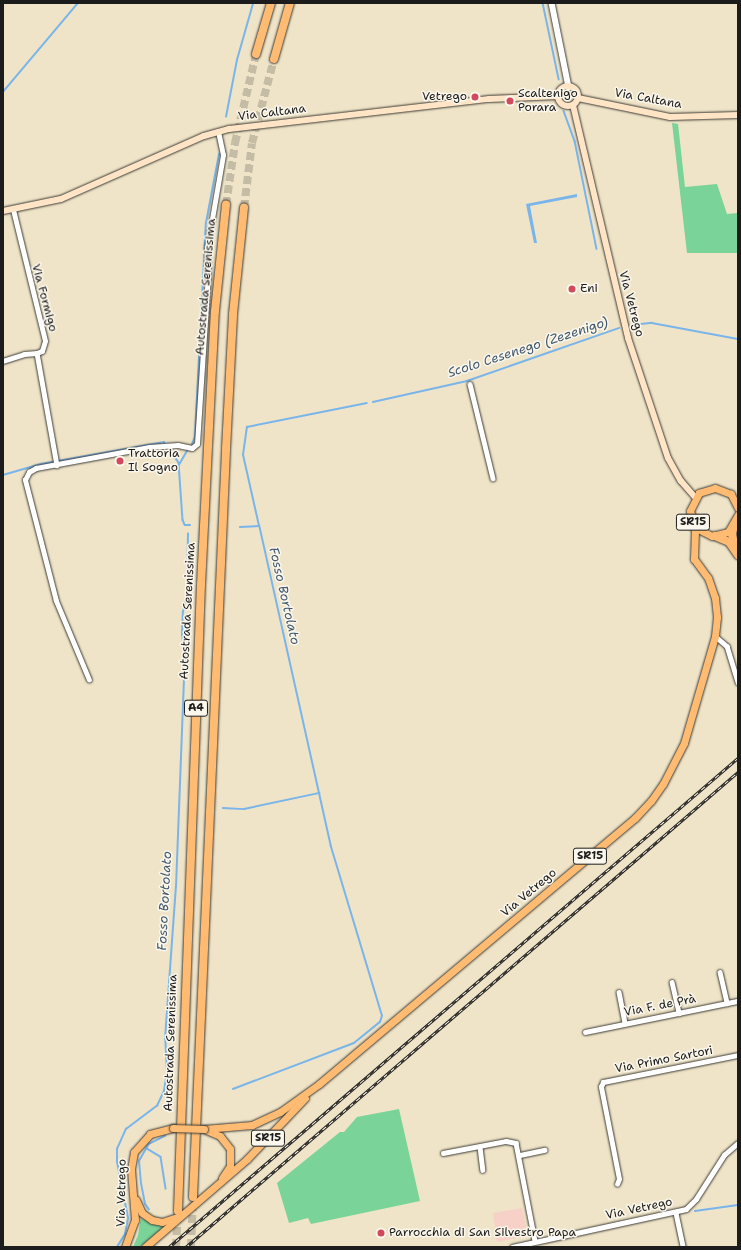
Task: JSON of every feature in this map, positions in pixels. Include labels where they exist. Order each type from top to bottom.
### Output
[{"type":"highway","points":[[256,54],[271,3]]},
{"type":"highway","points":[[274,59],[290,3]]},
{"type":"highway","name":"Autostrada Serenissima","points":[[178,1211],[205,509],[215,311],[226,205]]},
{"type":"highway","name":"A4","points":[[193,1197],[226,449],[233,314],[244,208]]},
{"type":"highway","points":[[734,526],[732,534],[736,552]]},
{"type":"highway","points":[[713,536],[725,540],[736,552]]},
{"type":"main road","points":[[569,87],[575,89],[578,98],[573,105],[562,103],[559,96],[562,89],[569,87]]},
{"type":"main road","name":"Via Caltana","points":[[3,211],[47,203],[72,194],[218,132],[489,99],[559,96]]},
{"type":"main road","name":"Via Caltana","points":[[578,98],[670,117],[738,115]]},
{"type":"main road","name":"Via Vetrego","points":[[126,1247],[134,1225],[134,1194],[131,1164],[138,1145],[156,1131],[174,1128],[204,1129],[236,1127],[260,1122],[280,1112],[319,1084],[635,818],[651,801],[667,778],[684,743],[715,636],[717,616],[715,598],[708,578],[694,559],[695,531],[690,511],[695,497],[681,481],[668,458],[628,338],[573,105]]},
{"type":"main road","name":"SR15","points":[[695,497],[709,488],[721,488],[731,494],[738,508]]},
{"type":"main road","points":[[734,526],[738,515]]},
{"type":"main road","name":"SR15","points":[[691,518],[696,528],[713,536],[724,534],[734,526]]},
{"type":"main road","points":[[694,548],[700,540],[713,536]]},
{"type":"main road","name":"Via Vetrego","points":[[145,1247],[261,1146],[319,1084]]},
{"type":"main road","name":"SR15","points":[[204,1129],[223,1138],[231,1156],[228,1170],[213,1188]]},
{"type":"main road","name":"SR15","points":[[134,1194],[142,1212],[156,1222],[168,1221],[188,1210]]},
{"type":"street","points":[[552,3],[569,87]]},
{"type":"street","points":[[89,680],[56,601],[26,485],[27,475],[31,471],[56,461],[149,447],[170,446],[194,448],[199,440],[207,248],[223,155],[218,132]]},
{"type":"street","name":"Via Formigo","points":[[13,210],[45,341],[42,351],[38,353]]},
{"type":"street","points":[[3,361],[24,354],[38,353],[56,461]]},
{"type":"street","points":[[470,384],[493,478]]},
{"type":"street","points":[[715,636],[727,646],[738,682]]},
{"type":"street","points":[[720,972],[727,1003]]},
{"type":"street","points":[[672,982],[679,1013]]},
{"type":"street","points":[[619,992],[625,1023]]},
{"type":"street","name":"Via F. de Prà","points":[[585,1032],[738,1001]]},
{"type":"street","name":"Via Primo Sartori","points":[[618,1184],[619,1179],[601,1087],[603,1082],[738,1055]]},
{"type":"street","points":[[443,1153],[512,1140],[517,1145],[520,1155],[535,1241]]},
{"type":"street","name":"Via Vetrego","points":[[512,1247],[535,1241],[676,1213],[693,1203],[724,1155],[738,1143]]},
{"type":"street","points":[[480,1146],[483,1170]]},
{"type":"street","points":[[520,1155],[544,1150]]},
{"type":"street","points":[[676,1213],[683,1247]]},
{"type":"shaded area","points":[[522,1208],[527,1230],[524,1231],[525,1236],[497,1242],[493,1213]]},
{"type":"green space","points":[[672,123],[678,124],[685,187],[717,184],[727,214],[738,213],[738,253],[687,253]]},
{"type":"green space","points":[[399,1109],[420,1201],[311,1224],[308,1218],[289,1223],[277,1183],[340,1132],[344,1132],[357,1117]]},
{"type":"green space","points":[[141,1218],[156,1225],[168,1225],[140,1247],[133,1247],[138,1235]]},
{"type":"water","points":[[577,194],[577,197],[530,206],[537,243],[534,243],[526,204]]},
{"type":"waterway","points":[[3,92],[78,3]]},
{"type":"waterway","points":[[543,3],[559,79]]},
{"type":"waterway","points":[[226,117],[237,60],[253,4]]},
{"type":"waterway","points":[[564,111],[575,141],[597,249]]},
{"type":"waterway","points":[[192,444],[195,437],[206,223],[219,154]]},
{"type":"waterway","name":"Scolo Cesenego (Zezenigo)","points":[[632,325],[652,323],[738,339]]},
{"type":"waterway","name":"Scolo Cesenego (Zezenigo)","points":[[373,402],[467,381],[619,328]]},
{"type":"waterway","name":"Scolo Cesenego (Zezenigo)","points":[[240,527],[259,526],[243,455],[247,427],[367,403]]},
{"type":"waterway","name":"Scolo Cesenego (Zezenigo)","points":[[3,475],[41,464],[164,442],[179,463],[183,520],[185,525],[190,525]]},
{"type":"waterway","points":[[179,465],[187,451]]},
{"type":"waterway","name":"Fosso Bortolato","points":[[233,1089],[354,1043],[380,1022],[382,1016],[331,847],[259,526]]},
{"type":"waterway","name":"Fosso Bortolato","points":[[117,1247],[125,1234],[128,1218],[117,1162],[117,1149],[126,1129],[157,1106],[164,1091],[167,1072],[165,1039],[176,887],[185,654],[182,635],[183,612],[187,596],[188,534]]},
{"type":"waterway","points":[[223,808],[244,809],[319,793]]},
{"type":"waterway","points":[[149,1210],[145,1204],[139,1161],[149,1144],[165,1136]]},
{"type":"waterway","points":[[146,1148],[161,1157],[166,1189]]},
{"type":"waterway","points":[[695,1211],[738,1205]]},
{"type":"tunnel","points":[[226,205],[235,143],[256,54]]},
{"type":"tunnel","points":[[244,208],[252,143],[274,59]]},
{"type":"tunnel","points":[[191,1247],[193,1197]]},
{"type":"tunnel","points":[[176,1247],[178,1213]]},
{"type":"railway","points":[[169,1247],[738,758]]},
{"type":"railway","points":[[186,1247],[738,772]]},
{"type":"place","name":"Vetrego","points":[[475,97]]},
{"type":"place","name":"Scaltenigo Porara","points":[[510,101]]},
{"type":"place","name":"Eni","points":[[572,289]]},
{"type":"place","name":"Trattoria Il Sogno","points":[[120,461]]},
{"type":"place","name":"Parrocchia di San Silvestro Papa","points":[[381,1233]]}]
